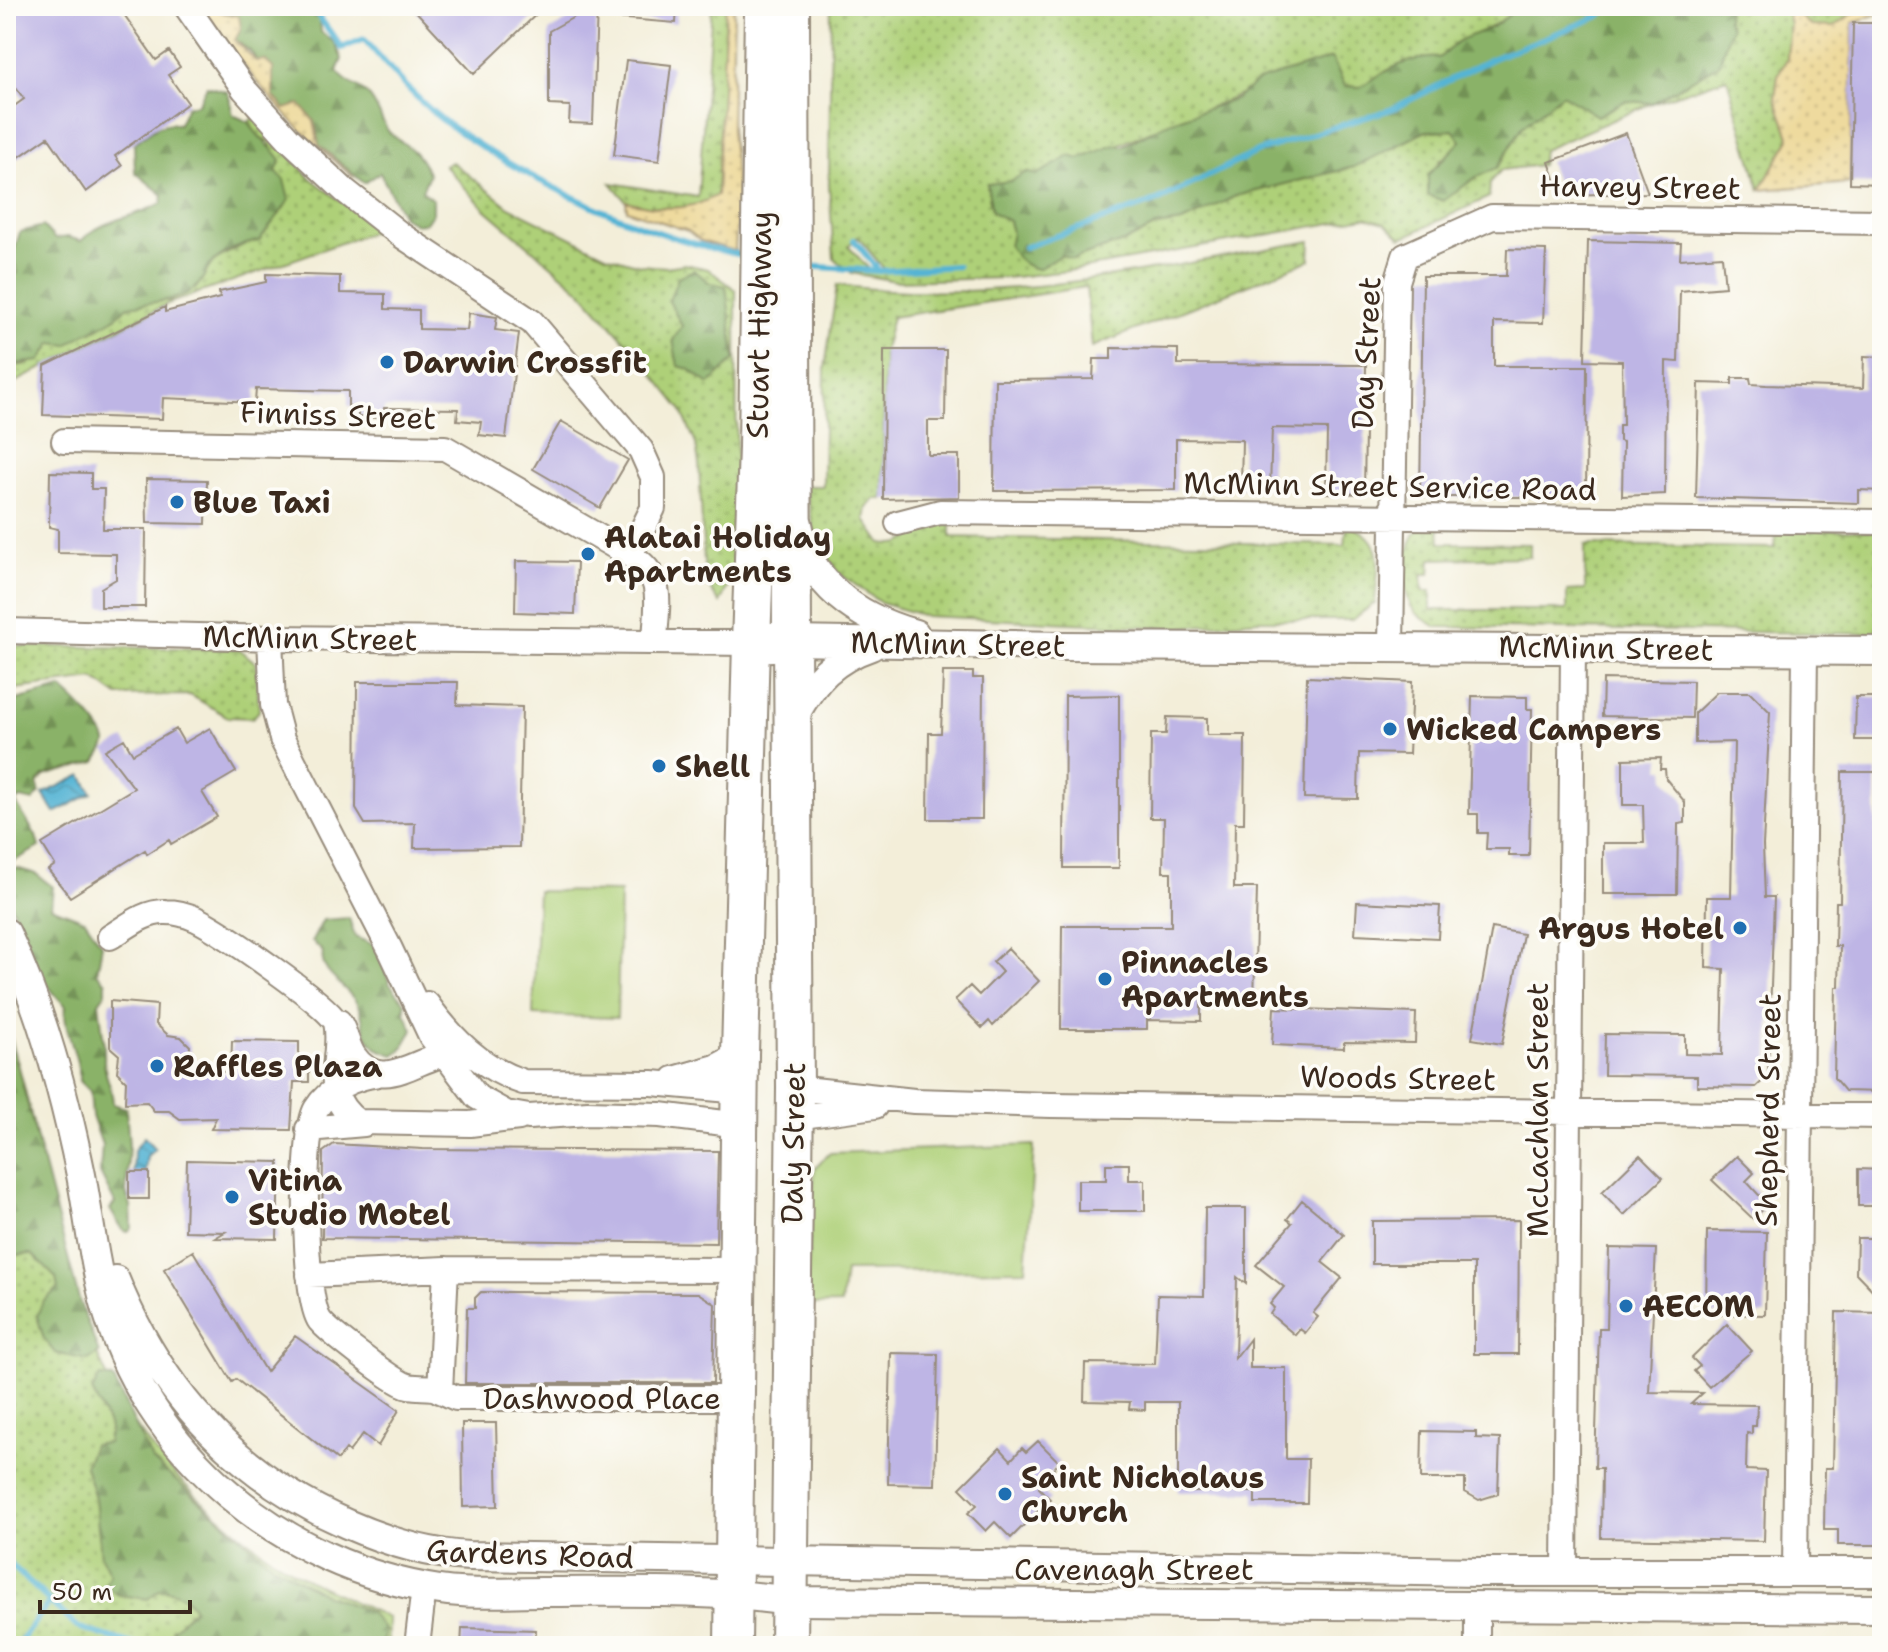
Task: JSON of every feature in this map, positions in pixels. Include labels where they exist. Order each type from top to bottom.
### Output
[{"type":"highway","name":"Stuart Highway","points":[[764,6],[770,229],[789,476],[792,641]]},
{"type":"highway","name":"Stuart Highway","points":[[770,229],[790,6]]},
{"type":"highway","name":"Stuart Highway","points":[[751,643],[775,306]]},
{"type":"highway","name":"McMinn Street","points":[[751,643],[792,641]]},
{"type":"main road","name":"Daly Street","points":[[789,1646],[795,1103],[795,714],[792,641]]},
{"type":"main road","name":"Daly Street","points":[[733,1646],[740,1054],[751,643]]},
{"type":"main road","points":[[740,1108],[795,1103]]},
{"type":"main road","points":[[738,1270],[791,1270]]},
{"type":"main road","name":"Dashwood Place","points":[[736,1398],[750,1395],[766,1384],[790,1349]]},
{"type":"street","points":[[186,6],[244,89],[289,139],[344,190],[401,235],[532,322],[641,450],[653,477],[653,508],[630,555]]},
{"type":"street","points":[[751,6],[749,130],[770,229]]},
{"type":"street","name":"Harvey Street","points":[[1405,256],[1492,217],[1882,222]]},
{"type":"street","name":"Day Street","points":[[1391,646],[1397,282],[1405,256]]},
{"type":"street","name":"Finniss Street","points":[[64,441],[445,448],[650,569],[656,585],[655,642]]},
{"type":"street","points":[[789,476],[804,547],[819,575],[841,599],[895,628],[965,643]]},
{"type":"street","name":"McMinn Street Service Road","points":[[898,523],[940,512],[1882,522]]},
{"type":"street","name":"McMinn Street","points":[[6,633],[751,643]]},
{"type":"street","points":[[270,638],[273,705],[282,739],[441,1052],[464,1084],[491,1106],[529,1117]]},
{"type":"street","name":"McMinn Street","points":[[792,641],[1062,646],[1882,651]]},
{"type":"street","points":[[795,714],[808,690],[825,670],[859,650],[887,641]]},
{"type":"street","name":"McLachlan Street","points":[[1565,1572],[1573,648]]},
{"type":"street","name":"Shepherd Street","points":[[1795,1570],[1805,650]]},
{"type":"street","points":[[110,937],[153,914],[165,911],[185,915],[209,927],[342,1026],[357,1060],[378,1074]]},
{"type":"street","name":"Gardens Road","points":[[6,933],[52,1054],[97,1234],[137,1331],[170,1385],[213,1436],[262,1478],[291,1497],[358,1529],[428,1552],[550,1557],[733,1575]]},
{"type":"street","points":[[390,949],[430,1008],[467,1051],[507,1076],[536,1083],[652,1083],[707,1071],[740,1054]]},
{"type":"street","points":[[330,1016],[336,1090],[352,1118],[364,1124]]},
{"type":"street","points":[[467,1051],[441,1052],[407,1070],[357,1078],[336,1090],[318,1106],[308,1129],[364,1124],[477,1124],[588,1113],[660,1115],[740,1108]]},
{"type":"street","points":[[491,1106],[507,1076]]},
{"type":"street","points":[[588,1083],[588,1113]]},
{"type":"street","points":[[652,1083],[740,1108]]},
{"type":"street","name":"Woods Street","points":[[795,1103],[914,1101],[1882,1116]]},
{"type":"street","name":"Dashwood Place","points":[[308,1129],[309,1275],[314,1309],[323,1324],[401,1383],[440,1391],[456,1398],[736,1398]]},
{"type":"street","name":"Gardens Road","points":[[81,1176],[104,1300],[122,1350],[145,1397],[186,1452],[243,1507],[302,1545],[370,1574],[424,1587],[464,1592],[550,1592],[733,1575]]},
{"type":"street","points":[[309,1275],[446,1269],[738,1270]]},
{"type":"street","name":"Dashwood Place","points":[[440,1391],[446,1269]]},
{"type":"street","points":[[417,1646],[428,1552]]},
{"type":"street","points":[[550,1557],[550,1592]]},
{"type":"street","name":"Cavenagh Street","points":[[733,1575],[791,1559],[1478,1572],[1882,1572]]},
{"type":"street","points":[[984,1563],[986,1602]]},
{"type":"street","points":[[1795,1570],[1796,1608]]},
{"type":"street","points":[[1477,1646],[1478,1572]]},
{"type":"street","points":[[1564,1605],[1565,1572]]},
{"type":"street","name":"Cavenagh Street","points":[[733,1575],[789,1601],[1882,1609]]},
{"type":"green space","points":[[222,6],[304,6],[305,13],[320,19],[321,32],[335,43],[342,59],[337,71],[371,99],[387,130],[416,153],[429,174],[422,191],[433,200],[433,213],[426,223],[416,224],[403,216],[380,173],[364,183],[319,145],[314,121],[300,105],[285,110],[273,96],[271,79],[250,51],[235,40]]},
{"type":"green space","points":[[712,6],[726,6],[717,195],[707,201],[673,208],[626,201],[611,183],[698,197]]},
{"type":"green space","points":[[831,6],[1506,6],[1509,15],[1439,58],[1408,62],[1360,87],[1345,86],[1331,58],[1021,184],[1009,221],[1012,233],[1073,259],[1129,240],[1156,226],[1182,222],[1236,196],[1354,167],[1426,131],[1453,130],[1461,141],[1456,149],[1439,161],[1443,201],[1476,177],[1497,168],[1523,126],[1562,94],[1652,103],[1543,150],[1541,165],[1501,170],[1490,183],[1489,197],[1402,238],[1385,223],[1365,217],[1068,271],[1005,278],[895,281],[852,273],[834,259],[829,184]],"holes":[[[858,237],[885,270],[870,270],[848,246]]]},
{"type":"green space","points":[[1506,6],[1728,6],[1727,20],[1731,27],[1719,64],[1652,103],[1625,101],[1597,116],[1562,94],[1523,126],[1497,168],[1476,177],[1443,201],[1428,195],[1428,175],[1461,141],[1453,130],[1426,131],[1354,167],[1236,196],[1182,222],[1156,226],[1129,240],[1073,259],[1061,255],[1038,269],[1025,264],[1015,255],[1009,246],[1012,233],[1009,221],[992,212],[987,184],[1011,181],[1026,172],[1036,175],[1070,156],[1080,159],[1114,145],[1123,146],[1169,122],[1236,99],[1258,81],[1332,58],[1345,86],[1360,87],[1408,62],[1439,58],[1460,40],[1494,26],[1509,15]]},
{"type":"green space","points":[[1728,6],[1785,6],[1790,24],[1787,59],[1778,75],[1775,98],[1790,139],[1760,190],[1727,78],[1652,103],[1718,64]]},
{"type":"green space","points":[[1797,6],[1864,6],[1833,27],[1811,27],[1799,15]]},
{"type":"green space","points":[[207,86],[228,92],[233,115],[249,122],[281,160],[276,171],[284,180],[289,200],[282,211],[259,241],[228,251],[218,258],[198,285],[187,293],[126,307],[113,319],[68,345],[52,343],[40,361],[6,365],[6,277],[18,273],[12,258],[20,232],[43,226],[55,239],[68,237],[81,241],[99,227],[162,203],[163,195],[135,172],[134,144],[160,126],[179,124],[187,106],[198,104]]},
{"type":"green space","points":[[254,117],[309,177],[378,230],[167,304],[6,387],[6,365],[34,362],[45,354],[52,343],[95,330],[126,307],[155,299],[169,301],[196,288],[213,261],[264,234],[268,223],[280,214],[284,180],[276,171],[270,143],[254,133],[249,122]]},
{"type":"green space","points":[[452,162],[509,207],[606,255],[640,265],[667,267],[685,264],[708,269],[736,290],[737,556],[734,573],[720,603],[705,582],[699,464],[696,444],[681,409],[580,290],[485,209],[444,165]]},
{"type":"green space","points":[[1311,241],[1310,260],[1092,347],[1086,287],[892,317],[884,350],[883,499],[875,499],[867,508],[865,520],[881,543],[890,544],[902,543],[926,527],[951,521],[951,537],[1345,545],[1347,525],[1369,538],[1377,555],[1378,566],[1375,603],[1352,620],[1258,620],[1174,628],[925,616],[881,603],[839,573],[816,539],[805,486],[823,486],[825,368],[837,285],[896,291],[1015,288],[1134,273]]},
{"type":"green space","points":[[694,270],[710,283],[726,286],[735,359],[709,384],[689,369],[678,366],[673,340],[682,326],[669,301],[678,277]]},
{"type":"green space","points":[[1439,525],[1440,543],[1530,544],[1530,557],[1431,559],[1430,574],[1422,574],[1423,591],[1431,591],[1431,610],[1567,610],[1567,591],[1585,590],[1585,545],[1775,548],[1776,528],[1882,531],[1882,634],[1437,627],[1420,617],[1411,606],[1405,573],[1414,535],[1419,528]]},
{"type":"green space","points":[[6,646],[239,649],[256,663],[259,711],[253,718],[228,717],[190,695],[118,696],[94,679],[6,690]]},
{"type":"green space","points":[[61,688],[95,723],[106,744],[96,762],[44,776],[37,784],[40,793],[33,801],[21,798],[15,801],[36,836],[39,847],[11,863],[6,854],[6,702],[13,705],[17,700]]},
{"type":"green space","points":[[16,868],[36,874],[53,887],[51,907],[85,920],[102,945],[97,973],[106,982],[106,992],[99,1002],[104,1066],[113,1104],[126,1108],[129,1145],[126,1193],[131,1206],[132,1228],[128,1232],[122,1230],[110,1209],[115,1203],[100,1173],[102,1145],[92,1116],[90,1091],[80,1081],[66,1023],[66,1006],[41,974],[9,901],[6,873]]},
{"type":"green space","points":[[538,891],[620,892],[617,1018],[533,1015]]},
{"type":"green space","points":[[349,918],[355,937],[379,947],[389,983],[405,1003],[405,1012],[413,1030],[402,1049],[394,1055],[374,1045],[364,1028],[356,1002],[329,973],[323,952],[312,941],[323,920]]},
{"type":"green space","points":[[6,1022],[75,1293],[90,1336],[122,1404],[176,1475],[242,1535],[294,1572],[388,1618],[388,1646],[6,1646]]},
{"type":"green space","points":[[6,1022],[80,1303],[99,1353],[88,1360],[55,1353],[44,1339],[37,1316],[43,1301],[58,1289],[56,1278],[32,1254],[16,1255],[6,1266]]},
{"type":"green space","points":[[1034,1145],[1026,1270],[845,1271],[841,1304],[805,1305],[815,1168],[830,1153]]},
{"type":"green space","points":[[99,1377],[113,1378],[152,1460],[272,1564],[324,1594],[370,1612],[385,1631],[381,1646],[176,1646],[172,1643],[172,1630],[194,1609],[188,1600],[175,1592],[159,1590],[148,1599],[119,1595],[104,1586],[110,1574],[101,1556],[95,1498],[85,1466],[93,1445],[107,1443],[110,1429],[92,1391]]},
{"type":"sand","points":[[200,6],[222,6],[223,13],[239,16],[241,29],[235,40],[256,61],[265,60],[273,68],[273,96],[285,109],[300,104],[314,121],[319,145],[354,178],[309,138],[270,98]]},
{"type":"sand","points":[[726,6],[734,6],[731,129],[738,197],[735,251],[701,241],[688,231],[627,210],[626,201],[673,208],[707,201],[717,195]]},
{"type":"sand","points":[[1785,6],[1797,6],[1799,15],[1811,26],[1833,27],[1864,6],[1882,6],[1882,12],[1853,23],[1850,183],[1760,190],[1790,139],[1775,98],[1778,75],[1787,59],[1790,24]]},
{"type":"water","points":[[82,775],[92,793],[55,813],[43,794]]},
{"type":"water","points":[[144,1137],[155,1149],[147,1156],[144,1178],[133,1178],[134,1150]]},
{"type":"building","points":[[6,6],[118,6],[156,60],[169,51],[180,67],[168,75],[188,103],[115,156],[122,166],[86,192],[48,137],[6,166],[6,112],[24,99],[6,74]]},
{"type":"building","points":[[411,6],[545,6],[474,74]]},
{"type":"building","points":[[597,6],[593,124],[569,123],[570,106],[549,105],[549,31]]},
{"type":"building","points":[[614,6],[677,6],[676,23],[614,18]]},
{"type":"building","points":[[1853,23],[1882,23],[1882,184],[1850,183]]},
{"type":"building","points":[[626,60],[671,65],[659,161],[614,155]]},
{"type":"building","points":[[1626,133],[1648,193],[1561,195],[1549,162]]},
{"type":"building","points":[[1588,241],[1681,243],[1680,259],[1722,256],[1725,287],[1680,291],[1678,362],[1666,361],[1665,494],[1622,496],[1623,442],[1619,441],[1619,425],[1623,425],[1622,361],[1585,360]]},
{"type":"building","points":[[1507,249],[1546,250],[1543,323],[1494,322],[1494,366],[1587,366],[1586,497],[1420,497],[1423,276],[1506,276]]},
{"type":"building","points":[[266,274],[340,276],[340,293],[385,294],[385,309],[419,310],[419,329],[467,330],[469,313],[497,317],[495,330],[519,333],[506,438],[479,435],[481,422],[457,420],[458,409],[384,408],[383,418],[358,417],[358,406],[348,406],[348,391],[256,389],[255,402],[163,398],[162,419],[43,415],[45,366],[165,307],[165,312],[220,298],[219,292],[266,282]]},
{"type":"building","points":[[1111,348],[1178,349],[1178,364],[1366,365],[1364,494],[1326,493],[1327,429],[1272,428],[1270,488],[1241,488],[1242,440],[1176,439],[1176,490],[994,491],[995,380],[1093,379],[1094,359],[1111,359]]},
{"type":"building","points":[[884,350],[946,350],[945,421],[928,421],[928,455],[959,455],[959,497],[883,499]]},
{"type":"building","points":[[1864,356],[1882,357],[1882,491],[1859,490],[1859,503],[1696,498],[1699,383],[1732,384],[1732,378],[1750,378],[1751,384],[1863,388]]},
{"type":"building","points":[[561,421],[628,460],[600,508],[533,469]]},
{"type":"building","points":[[50,472],[91,473],[91,489],[104,489],[103,529],[146,529],[145,607],[101,607],[101,588],[116,579],[116,554],[58,553],[58,529],[49,527]]},
{"type":"building","name":"Blue Taxi","points":[[146,479],[207,480],[206,524],[147,523]]},
{"type":"building","points":[[516,561],[577,562],[575,614],[515,612]]},
{"type":"building","points":[[943,672],[973,672],[973,678],[983,678],[982,819],[928,819],[929,733],[941,733]]},
{"type":"building","points":[[1307,677],[1412,682],[1409,754],[1359,753],[1358,799],[1304,798]]},
{"type":"building","points":[[1603,679],[1693,681],[1692,718],[1602,716]]},
{"type":"building","points":[[357,682],[458,682],[457,705],[522,707],[519,847],[414,848],[415,823],[365,824],[356,809]]},
{"type":"building","points":[[1717,692],[1750,692],[1770,712],[1763,845],[1765,897],[1774,897],[1768,1076],[1756,1087],[1697,1086],[1697,1076],[1604,1075],[1605,1034],[1685,1035],[1685,1054],[1722,1055],[1724,969],[1706,968],[1707,897],[1731,897],[1734,742],[1695,743],[1695,713]]},
{"type":"building","points":[[1119,695],[1119,868],[1064,868],[1065,696]]},
{"type":"building","points":[[1472,696],[1527,697],[1527,709],[1532,709],[1529,856],[1509,856],[1509,849],[1486,849],[1487,833],[1478,833],[1478,814],[1469,814]]},
{"type":"building","points":[[1856,697],[1882,697],[1882,740],[1855,740]]},
{"type":"building","points":[[1167,717],[1207,718],[1207,735],[1245,735],[1244,823],[1235,823],[1234,888],[1257,888],[1254,1002],[1201,1001],[1201,1021],[1147,1020],[1147,1029],[1061,1029],[1062,926],[1171,926],[1171,872],[1163,872],[1164,818],[1150,818],[1151,734],[1166,734]]},
{"type":"building","points":[[210,728],[236,772],[202,792],[217,817],[171,844],[169,840],[147,854],[145,850],[70,897],[48,870],[55,865],[42,844],[134,788],[105,750],[124,739],[133,754],[176,729],[184,743]]},
{"type":"building","points":[[1661,758],[1660,769],[1665,769],[1666,779],[1685,802],[1685,823],[1678,824],[1677,894],[1603,894],[1603,843],[1644,843],[1643,805],[1623,805],[1623,759]]},
{"type":"building","points":[[1842,772],[1876,772],[1876,869],[1882,869],[1882,1092],[1845,1091],[1834,1078],[1836,987],[1839,987],[1840,946],[1835,946],[1836,902],[1840,902]]},
{"type":"building","points":[[1357,902],[1440,906],[1438,938],[1355,934]]},
{"type":"building","points":[[1492,928],[1523,934],[1502,1044],[1472,1039]]},
{"type":"building","points":[[1008,948],[1039,981],[993,1026],[989,1021],[982,1028],[955,1000],[970,986],[979,995],[1002,972],[993,962]]},
{"type":"building","points":[[110,1001],[157,1005],[156,1024],[168,1035],[181,1037],[190,1046],[189,1060],[203,1072],[231,1072],[232,1041],[299,1042],[299,1061],[309,1065],[309,1082],[294,1082],[291,1130],[211,1129],[216,1118],[180,1119],[169,1111],[154,1111],[147,1102],[125,1103],[126,1081],[117,1072],[119,1055],[110,1047]]},
{"type":"building","points":[[1274,1008],[1416,1013],[1415,1043],[1344,1042],[1344,1048],[1272,1045]]},
{"type":"building","points":[[334,1144],[423,1149],[718,1151],[716,1243],[322,1238],[323,1152]]},
{"type":"building","points":[[1640,1155],[1663,1178],[1624,1215],[1602,1192]]},
{"type":"building","points":[[1737,1156],[1754,1173],[1746,1181],[1768,1205],[1753,1219],[1712,1180]]},
{"type":"building","name":"Vitina Studio Motel","points":[[187,1160],[279,1162],[277,1239],[215,1238],[225,1232],[185,1231]]},
{"type":"building","points":[[1106,1164],[1129,1164],[1129,1180],[1145,1180],[1145,1211],[1078,1211],[1078,1180],[1106,1180]]},
{"type":"building","points":[[1858,1169],[1882,1170],[1882,1206],[1858,1206]]},
{"type":"building","points":[[129,1172],[149,1172],[149,1199],[129,1199]]},
{"type":"building","points":[[1302,1200],[1344,1235],[1322,1262],[1342,1278],[1313,1313],[1318,1317],[1305,1333],[1300,1329],[1295,1335],[1270,1314],[1274,1308],[1270,1304],[1284,1287],[1256,1265],[1292,1223],[1287,1219]]},
{"type":"building","points":[[1205,1208],[1246,1208],[1246,1284],[1237,1277],[1235,1358],[1250,1339],[1250,1368],[1286,1368],[1286,1459],[1308,1459],[1307,1503],[1255,1503],[1255,1492],[1178,1492],[1178,1402],[1145,1402],[1145,1410],[1129,1409],[1130,1402],[1084,1401],[1085,1363],[1155,1364],[1158,1295],[1204,1296]]},
{"type":"building","points":[[1519,1220],[1518,1354],[1474,1354],[1474,1264],[1372,1264],[1372,1221]]},
{"type":"building","points":[[1707,1231],[1767,1232],[1765,1315],[1706,1314]]},
{"type":"building","points":[[1857,1238],[1882,1238],[1882,1300],[1856,1273]]},
{"type":"building","points":[[1609,1248],[1656,1249],[1649,1392],[1703,1393],[1691,1404],[1757,1405],[1756,1426],[1752,1426],[1752,1434],[1747,1433],[1746,1470],[1766,1471],[1764,1541],[1601,1538],[1602,1468],[1595,1468],[1599,1328],[1607,1328]]},
{"type":"building","points":[[193,1251],[266,1372],[295,1336],[399,1410],[378,1446],[363,1434],[338,1460],[236,1379],[232,1382],[164,1269]]},
{"type":"building","points":[[481,1292],[698,1293],[715,1304],[713,1383],[465,1383],[467,1308],[475,1308],[475,1298]]},
{"type":"building","points":[[1836,1312],[1882,1313],[1882,1545],[1838,1545],[1838,1530],[1824,1530],[1825,1468],[1833,1468]]},
{"type":"building","points":[[1727,1324],[1752,1351],[1709,1387],[1694,1371],[1700,1366],[1692,1358]]},
{"type":"building","points":[[891,1353],[938,1354],[935,1485],[888,1484]]},
{"type":"building","points":[[462,1423],[496,1423],[498,1506],[463,1507]]},
{"type":"building","points":[[1422,1431],[1476,1432],[1476,1438],[1500,1439],[1498,1494],[1479,1500],[1465,1492],[1465,1479],[1421,1479]]},
{"type":"building","name":"Saint Nicholaus Church","points":[[1038,1441],[1059,1462],[1039,1488],[1050,1499],[1011,1538],[995,1522],[986,1531],[968,1513],[977,1505],[960,1488],[1000,1448],[1011,1460],[1022,1448],[1026,1452]]},
{"type":"building","points":[[462,1628],[536,1630],[535,1646],[461,1646]]},
{"type":"waterway","points":[[311,6],[342,48],[364,39],[430,110],[521,170],[633,223],[672,237],[747,256]]},
{"type":"waterway","points":[[1025,247],[1159,200],[1259,151],[1392,109],[1491,59],[1600,16],[1608,6]]},
{"type":"waterway","points":[[854,240],[879,271]]},
{"type":"waterway","points":[[805,266],[879,271],[957,266]]},
{"type":"waterway","points":[[6,1560],[77,1627],[139,1646]]},
{"type":"waterway","points":[[17,1646],[50,1601]]},
{"type":"place","name":"Darwin Crossfit","points":[[387,362]]},
{"type":"place","name":"Blue Taxi","points":[[177,502]]},
{"type":"place","name":"Alatai Holiday Apartments","points":[[588,554]]},
{"type":"place","name":"Wicked Campers","points":[[1390,729]]},
{"type":"place","name":"Shell","points":[[659,766]]},
{"type":"place","name":"Argus Hotel","points":[[1740,928]]},
{"type":"place","name":"Pinnacles Apartments","points":[[1105,979]]},
{"type":"place","name":"Raffles Plaza","points":[[157,1066]]},
{"type":"place","name":"Vitina Studio Motel","points":[[232,1197]]},
{"type":"place","name":"AECOM","points":[[1626,1306]]},
{"type":"place","name":"Saint Nicholaus Church","points":[[1005,1494]]}]
